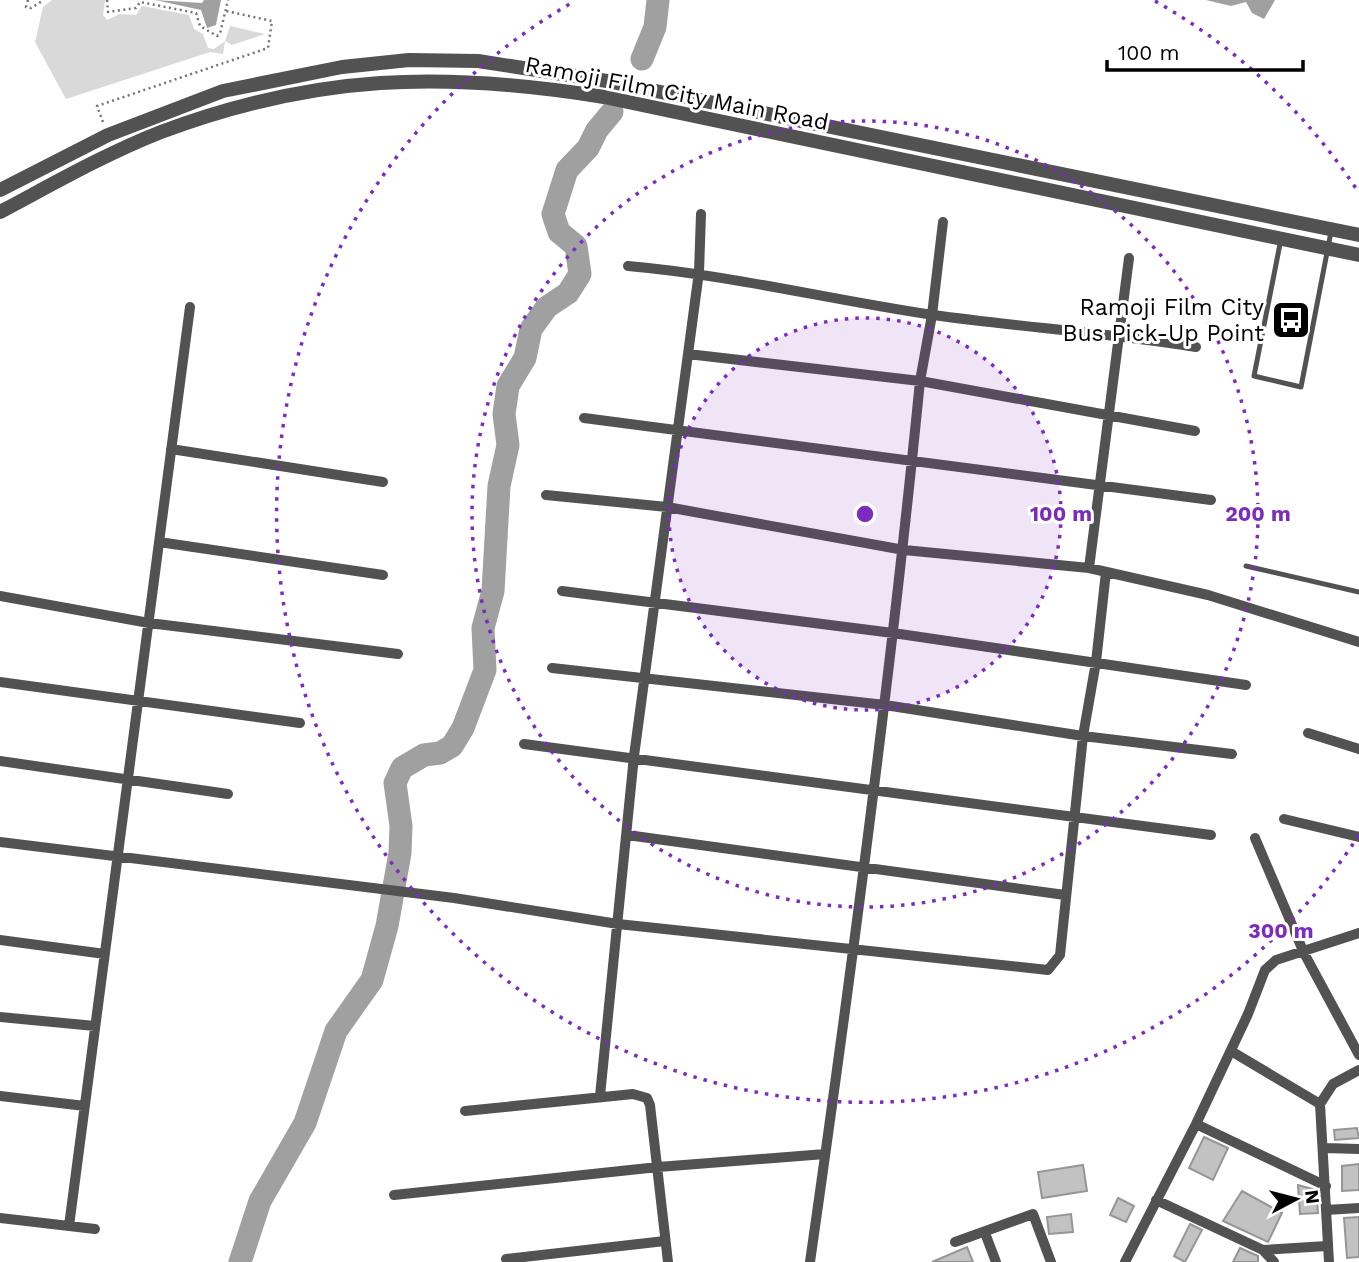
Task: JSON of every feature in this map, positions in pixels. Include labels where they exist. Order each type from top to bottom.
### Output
[{"type":"street","name":"Ramoji Film City Main Road","points":[[0,190],[108,135],[223,91],[285,76],[410,60],[478,61],[607,81],[1359,235]]},
{"type":"street","name":"Ramoji Film City Main Road","points":[[0,212],[111,155],[161,133],[228,110],[344,85],[411,79],[465,80],[541,87],[604,97],[1359,255]]},
{"type":"street","points":[[600,1096],[634,756],[699,272],[701,214]]},
{"type":"street","points":[[810,1262],[862,865],[876,788],[904,550],[920,380],[932,315],[943,222]]},
{"type":"street","points":[[1089,568],[1129,258]]},
{"type":"street","points":[[628,266],[699,272],[932,315],[1118,334],[1196,347]]},
{"type":"street","points":[[69,1226],[190,307]]},
{"type":"street","points":[[688,354],[920,380],[1195,431]]},
{"type":"street","points":[[584,418],[1211,500]]},
{"type":"street","points":[[172,449],[383,482]]},
{"type":"street","points":[[546,495],[667,507],[904,550],[1089,568],[1208,595],[1359,642]]},
{"type":"street","points":[[159,542],[383,575]]},
{"type":"street","points":[[0,842],[454,898],[618,924],[853,947],[1048,970],[1060,955],[1083,736],[1096,662],[1106,572]]},
{"type":"street","points":[[562,591],[893,634],[1246,685]]},
{"type":"street","points":[[0,596],[149,623],[398,654]]},
{"type":"street","points":[[552,668],[885,705],[1083,736],[1232,754]]},
{"type":"street","points":[[0,682],[300,723]]},
{"type":"street","points":[[1308,733],[1359,749]]},
{"type":"street","points":[[524,744],[876,788],[1074,819],[1211,835]]},
{"type":"street","points":[[0,761],[228,794]]},
{"type":"street","points":[[1284,819],[1359,837]]},
{"type":"street","points":[[627,835],[862,865],[1065,895]]},
{"type":"street","points":[[1255,838],[1304,953],[1359,1055]]},
{"type":"street","points":[[1125,1262],[1231,1051],[1265,970],[1276,960],[1359,933]]},
{"type":"street","points":[[0,940],[105,954]]},
{"type":"street","points":[[0,1017],[95,1026]]},
{"type":"street","points":[[1231,1051],[1320,1104]]},
{"type":"street","points":[[1329,1262],[1320,1104],[1333,1084],[1359,1070]]},
{"type":"street","points":[[466,1111],[600,1096],[633,1094],[647,1098],[658,1167],[668,1262]]},
{"type":"street","points":[[0,1096],[85,1106]]},
{"type":"street","points":[[1196,1124],[1326,1186]]},
{"type":"street","points":[[1324,1148],[1359,1149]]},
{"type":"street","points":[[394,1195],[658,1167],[825,1154]]},
{"type":"street","points":[[1156,1200],[1263,1250],[1274,1262]]},
{"type":"street","points":[[1326,1210],[1359,1208]]},
{"type":"street","points":[[955,1242],[1033,1214],[1051,1262]]},
{"type":"street","points":[[0,1218],[95,1229]]},
{"type":"street","points":[[985,1233],[996,1262]]},
{"type":"street","points":[[506,1259],[665,1241]]},
{"type":"street","points":[[1263,1250],[1327,1246]]},
{"type":"lane","points":[[1281,239],[1254,376],[1301,387],[1332,229]]},
{"type":"lane","points":[[1246,566],[1359,592]]},
{"type":"path","points":[[28,0],[26,7],[31,8],[44,0]]},
{"type":"path","points":[[107,0],[108,12],[136,8],[140,2],[196,13],[199,24],[217,36],[220,34],[228,0]]},
{"type":"path","points":[[108,135],[97,106],[268,48],[272,21],[226,11]]},
{"type":"shaded area","points":[[52,0],[105,0],[103,15],[107,20],[120,14],[136,15],[142,6],[189,15],[194,29],[203,34],[208,48],[214,49],[225,41],[223,54],[210,52],[66,99],[35,42],[43,7]]},
{"type":"shaded area","points":[[155,0],[202,3],[204,0],[221,0],[216,25],[207,28],[201,10]]},
{"type":"shaded area","points":[[1206,0],[1275,0],[1264,19],[1252,13],[1246,2],[1231,6]]},
{"type":"shaded area","points":[[230,26],[265,34],[232,45],[225,41]]},
{"type":"building","points":[[1357,1128],[1359,1138],[1335,1140],[1334,1130]]},
{"type":"building","points":[[1204,1137],[1228,1148],[1213,1180],[1189,1168]]},
{"type":"building","points":[[1359,1164],[1359,1190],[1342,1191],[1342,1166]]},
{"type":"building","points":[[1083,1165],[1087,1191],[1042,1198],[1038,1172]]},
{"type":"building","points":[[1298,1185],[1316,1190],[1318,1213],[1300,1214]]},
{"type":"building","points":[[1242,1191],[1282,1213],[1268,1242],[1223,1221]]},
{"type":"building","points":[[1118,1198],[1134,1206],[1126,1222],[1110,1215]]},
{"type":"building","points":[[1071,1214],[1073,1232],[1049,1234],[1047,1217]]},
{"type":"building","points":[[1359,1217],[1359,1257],[1347,1258],[1344,1218]]},
{"type":"building","points":[[1190,1224],[1202,1230],[1185,1262],[1174,1256]]},
{"type":"building","points":[[967,1247],[973,1262],[932,1262]]},
{"type":"building","points":[[1240,1248],[1258,1256],[1258,1262],[1233,1262]]},
{"type":"waterway","points":[[642,59],[655,27],[658,0]]},
{"type":"waterway","points":[[240,1262],[260,1201],[305,1123],[336,1031],[372,980],[387,926],[400,853],[401,826],[395,783],[402,768],[424,755],[440,753],[452,746],[463,728],[485,670],[483,628],[493,591],[499,486],[508,445],[504,414],[508,386],[525,358],[531,329],[547,307],[568,293],[580,274],[576,246],[559,232],[553,214],[567,170],[588,148],[597,130],[612,112]]},
{"type":"place","name":"Ramoji Film City Bus Pick-Up Point","points":[[1291,320]]}]
